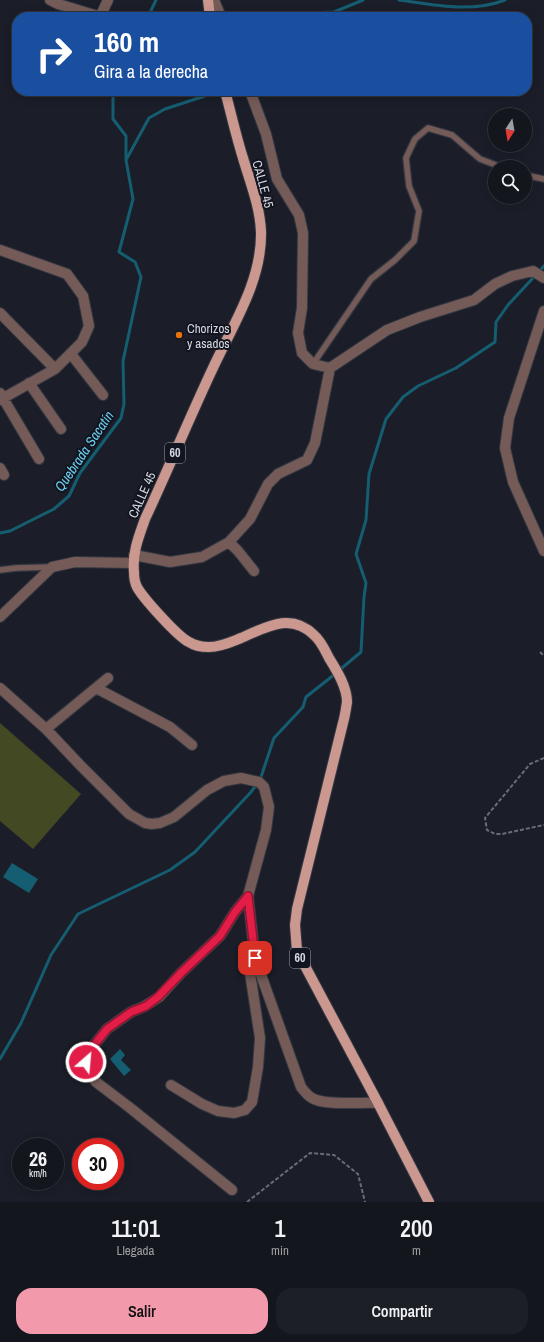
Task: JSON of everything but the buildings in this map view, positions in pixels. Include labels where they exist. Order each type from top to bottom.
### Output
[{"type":"main road","points":[[208,0],[209,12]]},
{"type":"main road","name":"CALLE 45","points":[[226,96],[258,208],[261,231],[257,270],[249,292],[145,519],[136,542],[134,574],[137,586],[145,599],[178,635],[188,642],[202,646],[218,647],[280,622],[293,623],[305,628],[315,635],[322,644],[345,689],[347,704],[297,909],[295,937],[297,951],[306,970],[378,1103]]},
{"type":"main road","name":"60","points":[[378,1103],[430,1202]]},
{"type":"street","points":[[102,12],[108,0]]},
{"type":"street","points":[[214,0],[219,12]]},
{"type":"street","points":[[56,1],[86,12]]},
{"type":"street","points":[[252,96],[266,134],[277,179],[299,215],[303,233],[302,308],[298,333],[302,352],[313,364],[330,368]]},
{"type":"street","points":[[0,250],[67,274],[83,296],[89,326],[82,342],[55,369],[1,397],[39,459]]},
{"type":"street","points":[[0,617],[52,567],[75,562],[134,559],[170,562],[202,557],[229,542],[250,519],[268,484],[278,474],[307,460],[315,443],[330,368],[387,330],[420,317],[474,300],[495,284],[512,276],[533,271],[544,278]]},
{"type":"street","points":[[544,311],[509,418],[505,448],[513,482],[544,551]]},
{"type":"street","points":[[0,313],[55,369]]},
{"type":"street","points":[[71,354],[103,395]]},
{"type":"street","points":[[29,383],[61,429]]},
{"type":"street","points":[[229,542],[254,571]]},
{"type":"street","points":[[46,729],[108,678]]},
{"type":"street","points":[[0,688],[46,729],[129,814],[145,823],[160,824],[174,817],[207,790],[224,781],[241,778],[259,782],[264,787],[269,807],[266,830],[248,896],[255,958],[301,1087],[310,1098],[318,1101],[378,1103]]},
{"type":"street","points":[[96,688],[170,727],[192,745]]},
{"type":"street","points":[[232,1190],[96,1082],[88,1071],[86,1062],[91,1049],[107,1029],[131,1012],[146,1006],[158,997],[220,936],[235,912],[248,896]]},
{"type":"street","points":[[170,1085],[202,1104],[218,1111],[234,1113],[245,1110],[252,1102],[258,1067],[260,1038],[250,973],[255,958]]},
{"type":"lane","points":[[313,364],[372,279],[395,260],[414,241],[419,211],[409,186],[406,158],[415,139],[428,128],[452,135],[480,159],[488,162]]},
{"type":"lane","points":[[532,176],[544,179]]},
{"type":"lane","points":[[0,570],[52,567]]},
{"type":"path","points":[[540,652],[544,656]]},
{"type":"path","points":[[544,758],[530,764],[485,818],[487,830],[495,834],[502,834],[544,825]]},
{"type":"path","points":[[247,1202],[310,1153],[334,1155],[358,1174],[365,1202]]},
{"type":"green space","points":[[0,723],[81,794],[33,849],[0,821]]},
{"type":"water","points":[[12,863],[38,879],[29,893],[3,877]]},
{"type":"water","points":[[120,1049],[125,1055],[121,1060],[131,1070],[124,1076],[110,1059]]},
{"type":"waterway","points":[[150,12],[156,0]]},
{"type":"waterway","name":"Quebrada Sacatín","points":[[334,12],[363,0]]},
{"type":"waterway","name":"Quebrada Sacatín","points":[[399,0],[453,7],[479,6],[505,0]]},
{"type":"waterway","points":[[113,96],[113,119],[126,136],[126,159]]},
{"type":"waterway","name":"Quebrada Sacatín","points":[[0,533],[10,531],[54,509],[69,496],[80,473],[121,418],[124,404],[123,361],[141,277],[135,262],[119,252],[133,199],[126,160],[149,118],[165,109],[205,96]]},
{"type":"waterway","points":[[260,780],[274,738],[303,707],[306,697],[361,652],[366,583],[356,554],[366,520],[369,474],[386,419],[403,397],[418,386],[456,368],[495,342],[496,322],[508,305],[544,266]]},
{"type":"waterway","points":[[0,1059],[21,1023],[51,955],[78,914],[170,870],[195,852],[257,784]]},
{"type":"place","name":"Chorizos y asados","points":[[179,335]]},
{"type":"route","points":[[86,1062],[91,1049],[107,1029],[131,1012],[146,1006],[158,997],[220,936],[235,912],[248,896],[250,925],[255,958]]}]
